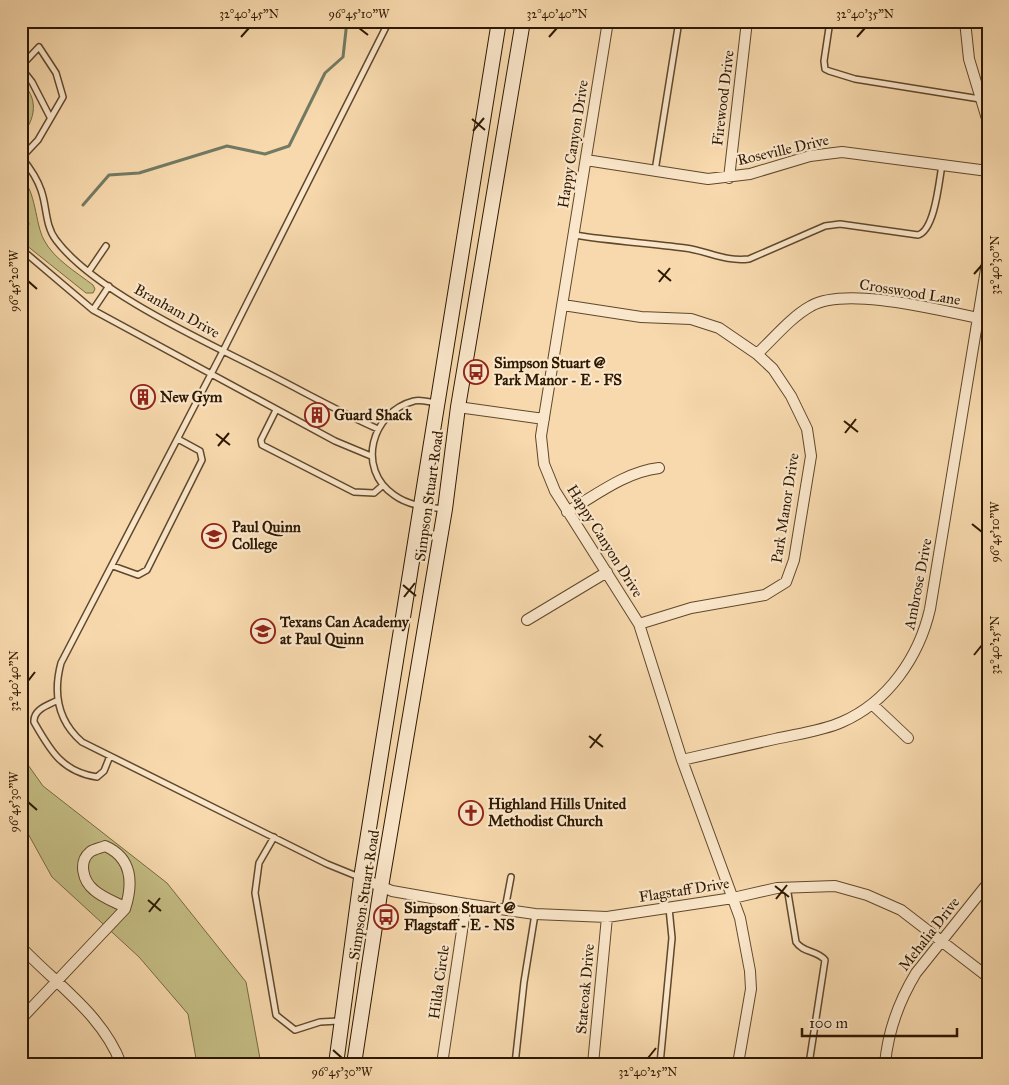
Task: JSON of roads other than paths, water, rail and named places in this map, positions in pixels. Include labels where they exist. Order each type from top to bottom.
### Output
[{"type":"main road","name":"Simpson Stuart Road","points":[[336,1064],[361,878],[499,21]]},
{"type":"main road","name":"Simpson Stuart Road","points":[[354,1064],[381,887],[445,509],[458,407],[522,21]]},
{"type":"main road","points":[[437,403],[458,407]]},
{"type":"street","name":"Happy Canyon Drive","points":[[608,21],[541,436],[544,464],[555,491],[567,512],[639,624],[682,760],[740,918],[750,971],[751,989],[738,1064]]},
{"type":"street","name":"Firewood Drive","points":[[729,178],[747,21]]},
{"type":"street","points":[[964,21],[969,59],[988,122]]},
{"type":"street","name":"Roseville Drive","points":[[586,160],[708,179],[729,178],[810,156],[842,152],[988,172]]},
{"type":"street","name":"Ambrose Drive","points":[[682,760],[841,723],[873,704],[901,674],[925,632],[983,319],[988,256]]},
{"type":"street","name":"Crosswood Lane","points":[[758,354],[801,313],[812,305],[835,298],[896,303],[983,319]]},
{"type":"street","name":"Park Manor Drive","points":[[563,305],[641,317],[691,319],[719,328],[758,354],[773,369],[791,396],[807,429],[811,456],[791,571],[786,582],[764,594],[691,608],[639,624]]},
{"type":"street","points":[[458,407],[544,419]]},
{"type":"street","points":[[567,512],[641,470],[658,468]]},
{"type":"street","points":[[526,620],[607,572]]},
{"type":"street","points":[[873,704],[908,738]]},
{"type":"street","points":[[21,1019],[58,983],[125,907],[131,892],[129,873],[123,860],[113,849],[105,846],[90,852],[83,866],[87,881],[98,893],[125,907]]},
{"type":"street","name":"Flagstaff Drive","points":[[361,878],[392,891],[466,904],[535,914],[607,917],[733,898],[758,891],[787,887],[835,886],[867,895],[901,910],[943,940],[988,977]]},
{"type":"street","name":"Mehalia Drive","points":[[885,1064],[893,1023],[908,987],[916,973],[988,883]]},
{"type":"street","name":"Hilda Circle","points":[[442,1064],[466,904]]},
{"type":"street","name":"Stateoak Drive","points":[[593,1064],[607,917]]},
{"type":"street","points":[[21,947],[104,1030],[121,1064]]},
{"type":"lane","points":[[361,878],[327,864],[82,742],[69,731],[60,713],[58,674],[61,663],[178,439],[390,21]]},
{"type":"lane","points":[[654,171],[679,21]]},
{"type":"lane","points":[[830,21],[824,61],[828,71],[855,79],[980,99]]},
{"type":"lane","points":[[22,158],[38,140],[63,97],[56,73],[39,48],[21,67],[32,82],[50,118]]},
{"type":"lane","name":"Branham Drive","points":[[22,158],[39,184],[49,228],[55,239],[72,258],[89,271],[109,286],[223,351],[378,428]]},
{"type":"lane","points":[[574,235],[688,248],[722,259],[739,260],[749,258],[825,226],[840,224],[918,235],[929,227],[942,165]]},
{"type":"lane","points":[[89,271],[106,246]]},
{"type":"lane","points":[[21,249],[93,310],[276,410],[335,441],[370,456]]},
{"type":"lane","points":[[93,310],[109,286]]},
{"type":"lane","points":[[437,403],[416,400],[404,404],[384,418],[378,428],[370,456],[373,469],[382,486],[395,496],[421,506],[445,509]]},
{"type":"lane","points":[[276,410],[262,440],[262,445],[354,492],[374,492],[382,486]]},
{"type":"lane","points":[[112,566],[138,575],[146,570],[202,460],[200,451],[178,439]]},
{"type":"lane","points":[[58,700],[37,712],[34,716],[34,722],[54,756],[65,764],[97,777],[104,771],[110,756]]},
{"type":"lane","points":[[274,837],[259,863],[255,893],[276,1015],[295,1030],[320,1022],[343,1021]]},
{"type":"lane","points":[[504,910],[510,877]]},
{"type":"lane","points":[[787,887],[796,942],[804,950],[820,954],[824,960],[809,1064]]},
{"type":"lane","points":[[660,1064],[672,938],[669,908]]},
{"type":"lane","points":[[514,1064],[535,914]]},
{"type":"waterway","points":[[83,205],[109,175],[139,173],[227,146],[265,154],[289,146],[325,73],[343,57],[347,21]]},
{"type":"place","name":"Simpson Stuart @ Park Manor - E - FS","points":[[476,372]]},
{"type":"place","name":"New Gym","points":[[143,397]]},
{"type":"place","name":"Guard Shack","points":[[317,415]]},
{"type":"place","name":"Paul Quinn College","points":[[214,536]]},
{"type":"place","name":"Texans Can Academy at Paul Quinn","points":[[263,631]]},
{"type":"place","name":"Highland Hills United Methodist Church","points":[[471,813]]},
{"type":"place","name":"Simpson Stuart @ Flagstaff - E - NS","points":[[386,917]]}]
